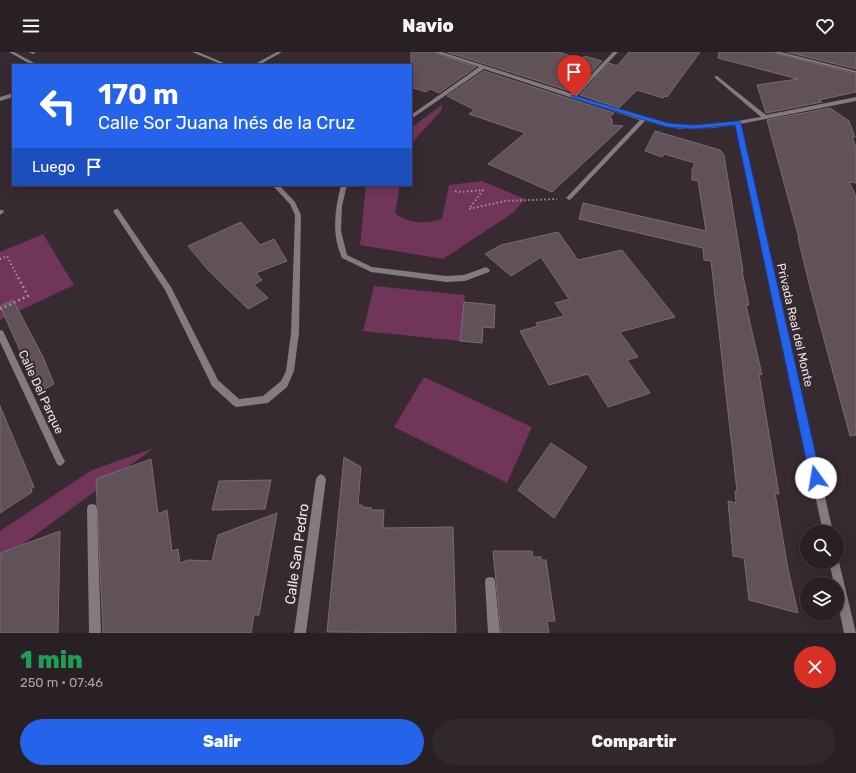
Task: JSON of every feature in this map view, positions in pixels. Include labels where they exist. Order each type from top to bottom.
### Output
[{"type":"street","points":[[11,52],[34,64]]},
{"type":"street","points":[[194,52],[224,64]]},
{"type":"street","points":[[257,64],[280,52]]},
{"type":"street","points":[[437,52],[644,119],[680,127],[738,123],[856,99]]},
{"type":"street","points":[[574,96],[616,52]]},
{"type":"street","points":[[774,52],[856,72]]},
{"type":"street","points":[[412,116],[483,67]]},
{"type":"street","points":[[717,77],[766,117]]},
{"type":"street","points":[[0,99],[12,95]]},
{"type":"street","points":[[569,198],[644,119]]},
{"type":"street","name":"Privada Real del Monte","points":[[738,123],[826,525]]},
{"type":"street","points":[[116,211],[168,288],[216,383],[237,403],[265,400],[284,384],[290,372],[295,334],[298,215],[292,203],[276,186]]},
{"type":"street","points":[[344,186],[339,206],[338,231],[344,256],[371,269],[446,279],[464,278],[486,270]]},
{"type":"street","name":"Calle Del Parque","points":[[0,333],[60,461]]},
{"type":"street","name":"Calle San Pedro","points":[[300,633],[321,479]]},
{"type":"street","points":[[92,509],[95,633]]},
{"type":"street","points":[[836,569],[850,633]]},
{"type":"street","points":[[490,582],[494,633]]},
{"type":"path","points":[[455,190],[461,192],[483,190],[470,209],[506,201],[569,198]]},
{"type":"path","points":[[0,259],[7,256],[28,296],[0,309]]},
{"type":"shaded area","points":[[443,104],[441,111],[412,143],[412,127]]},
{"type":"shaded area","points":[[482,181],[525,199],[514,212],[443,259],[360,245],[366,186],[400,186],[395,213],[400,217],[411,221],[430,222],[442,219],[449,185]]},
{"type":"shaded area","points":[[43,234],[74,285],[0,320],[0,252]]},
{"type":"shaded area","points":[[374,286],[465,295],[460,341],[363,331]]},
{"type":"shaded area","points":[[424,377],[532,427],[507,483],[394,427]]},
{"type":"shaded area","points":[[154,448],[0,561],[0,531],[92,470]]},
{"type":"building","points":[[411,52],[434,52],[476,67],[439,93],[430,89],[426,92],[412,87]]},
{"type":"building","points":[[447,52],[558,52],[581,59],[584,56],[602,61],[573,92]]},
{"type":"building","points":[[629,52],[700,52],[667,97],[665,96],[663,98],[637,90],[619,108],[580,95],[609,63],[617,66]]},
{"type":"building","points":[[719,52],[772,52],[856,74],[856,92],[819,100],[822,102],[766,113],[757,85],[798,79],[718,58]]},
{"type":"building","points":[[787,52],[856,52],[856,69]]},
{"type":"building","points":[[484,71],[614,113],[609,118],[612,119],[612,125],[623,126],[552,192],[488,164],[525,133],[469,114],[475,110],[447,96]]},
{"type":"building","points":[[830,108],[849,121],[855,137],[852,137],[856,147],[856,183],[849,182],[856,196],[856,435],[850,436],[767,120]]},
{"type":"building","points":[[655,131],[720,150],[724,155],[742,271],[749,305],[746,305],[762,375],[759,374],[779,494],[775,493],[788,569],[798,613],[749,600],[744,558],[733,556],[728,501],[736,503],[735,491],[737,491],[711,261],[704,260],[703,248],[579,219],[583,203],[706,231],[698,181],[692,180],[692,170],[695,163],[664,154],[662,157],[645,151]]},
{"type":"building","points":[[241,222],[260,245],[274,239],[287,261],[256,273],[262,280],[254,285],[268,298],[248,309],[208,270],[188,246]]},
{"type":"building","points":[[558,232],[578,260],[622,250],[675,317],[620,332],[638,357],[627,360],[650,393],[608,407],[588,374],[549,385],[520,331],[538,326],[536,323],[564,316],[555,303],[569,299],[541,257],[511,276],[485,254],[501,245]]},
{"type":"building","points":[[13,300],[43,357],[54,384],[39,392],[0,306]]},
{"type":"building","points":[[464,302],[495,305],[494,328],[483,327],[482,343],[460,341]]},
{"type":"building","points":[[0,406],[34,487],[31,489],[32,492],[0,513]]},
{"type":"building","points":[[551,443],[587,467],[554,518],[518,490]]},
{"type":"building","points":[[344,457],[361,467],[358,505],[372,508],[371,510],[384,510],[383,528],[453,527],[456,633],[327,632]]},
{"type":"building","points":[[151,459],[158,514],[167,510],[172,551],[178,549],[180,563],[188,560],[212,561],[218,535],[277,513],[259,615],[254,615],[251,633],[103,633],[96,479]]},
{"type":"building","points":[[271,480],[265,509],[212,510],[219,481]]},
{"type":"building","points":[[60,531],[58,633],[0,633],[0,553]]},
{"type":"building","points":[[493,551],[532,551],[533,557],[541,557],[541,560],[546,560],[555,621],[547,621],[549,633],[501,633]]},
{"type":"route","points":[[574,96],[667,125],[693,127],[738,123],[816,478]]}]
